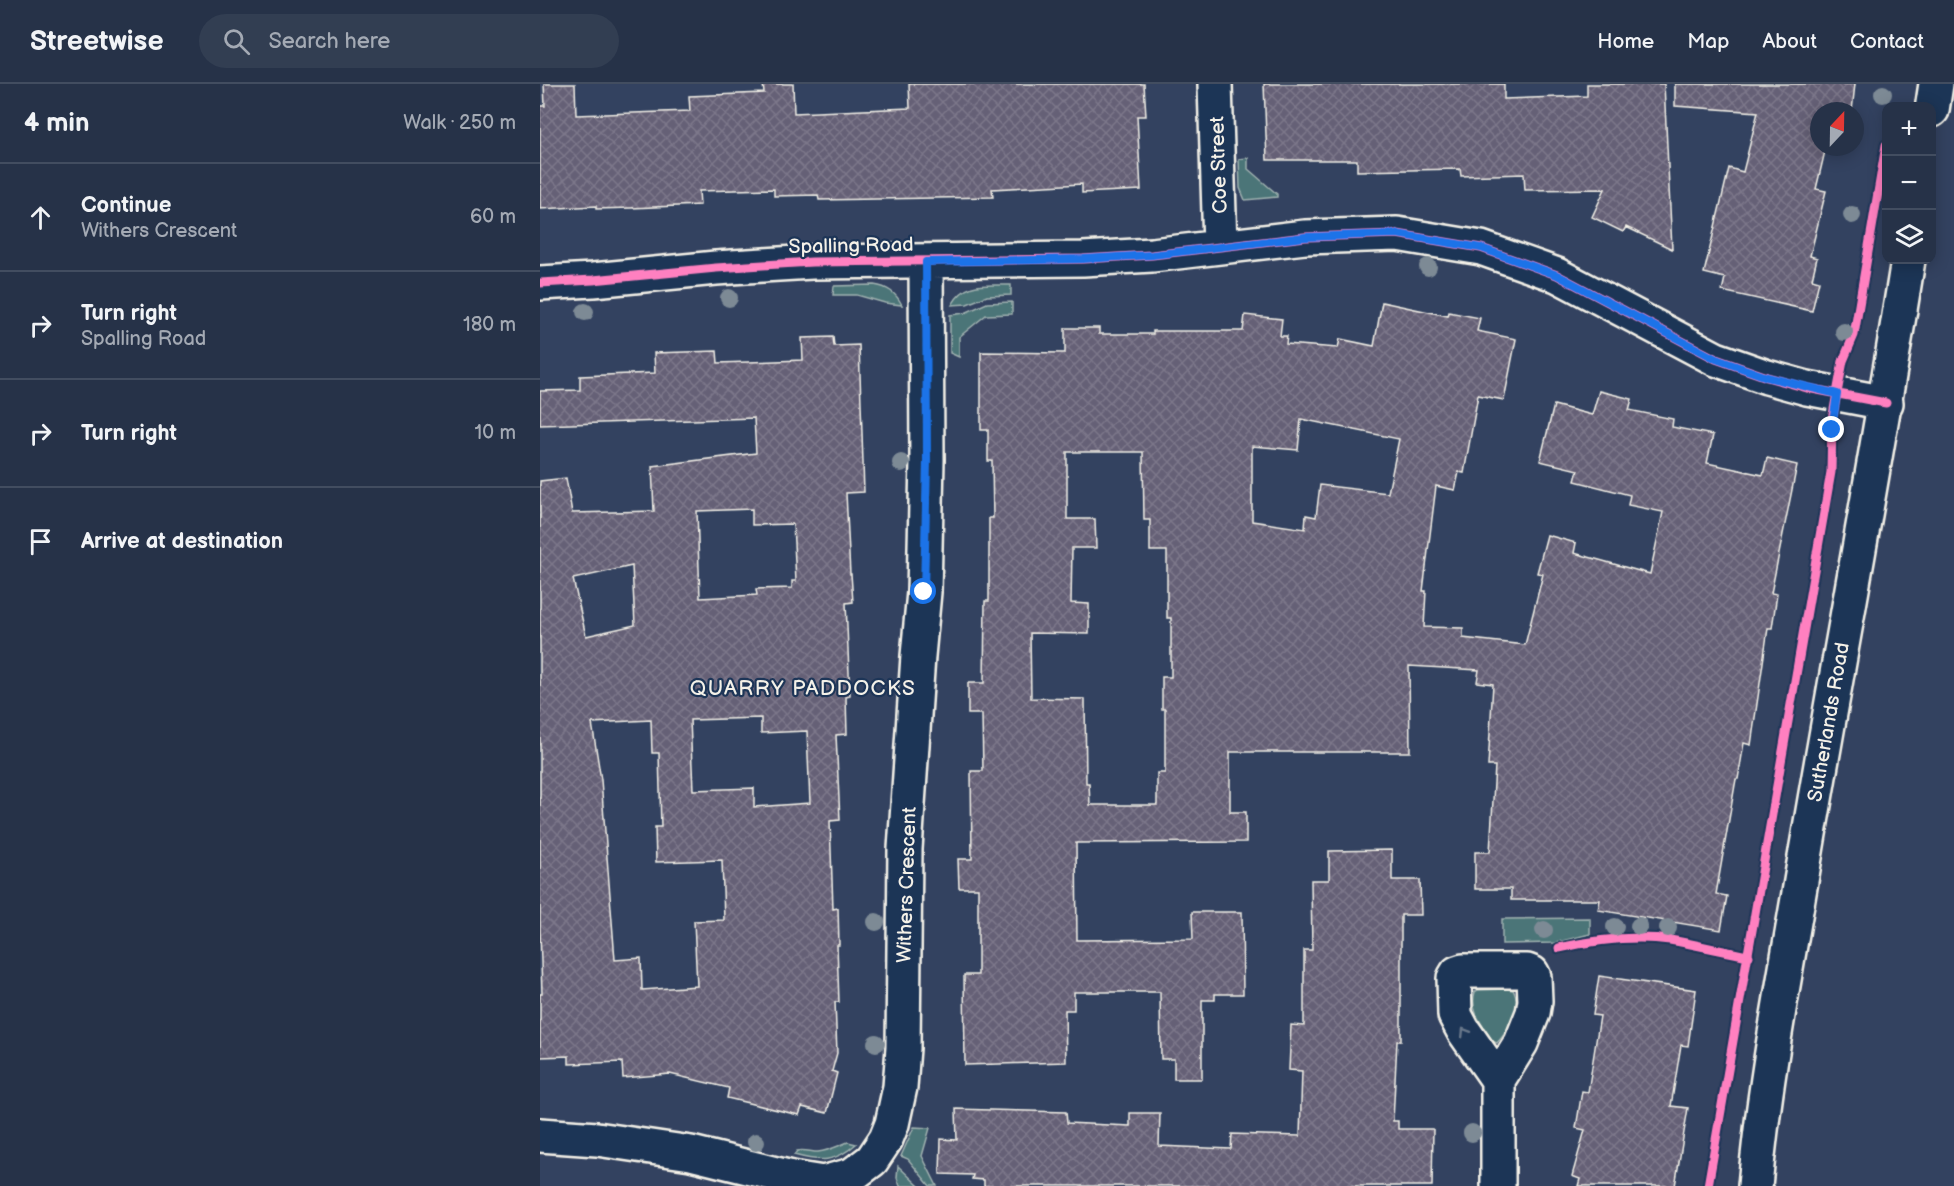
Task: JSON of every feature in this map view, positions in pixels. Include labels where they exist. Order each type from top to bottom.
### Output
[{"type":"street","name":"Coe Street","points":[[1215,84],[1220,246]]},
{"type":"street","points":[[1933,102],[1935,84]]},
{"type":"street","name":"Spalling Road","points":[[540,283],[812,262],[1095,259],[1152,255],[1305,237],[1397,234],[1481,248],[1557,275],[1716,359],[1767,377],[1807,388],[1886,403]]},
{"type":"street","name":"Withers Crescent","points":[[540,1135],[597,1139],[691,1153],[792,1178],[823,1183],[857,1181],[886,1139],[892,1124],[900,1087],[903,1048],[905,849],[926,544],[928,390],[926,262]]},
{"type":"street","name":"Sutherlands Road","points":[[1755,1186],[1761,1120],[1825,739],[1886,403],[1907,264]]},
{"type":"street","points":[[1498,1080],[1498,1186]]},
{"type":"green space","points":[[1248,158],[1248,169],[1277,194],[1277,197],[1245,200],[1240,188],[1239,159]]},
{"type":"green space","points":[[874,285],[891,291],[902,305],[857,295],[833,295],[834,286]]},
{"type":"green space","points":[[985,285],[1011,285],[1011,295],[987,296],[967,304],[952,305],[963,291],[970,288]]},
{"type":"green space","points":[[1012,302],[1012,314],[986,315],[959,337],[959,357],[950,353],[950,315],[965,313],[987,303]]},
{"type":"green space","points":[[1590,918],[1590,934],[1554,943],[1502,944],[1502,919]]},
{"type":"green space","points":[[1513,990],[1516,996],[1515,1011],[1510,1025],[1497,1043],[1492,1041],[1475,1012],[1475,992]]},
{"type":"green space","points":[[914,1127],[930,1128],[922,1156],[937,1186],[930,1186],[908,1159],[901,1156]]},
{"type":"green space","points":[[848,1142],[856,1144],[834,1158],[820,1160],[794,1155],[797,1151],[822,1151]]},
{"type":"green space","points":[[898,1166],[919,1186],[900,1186],[897,1178]]},
{"type":"building","points":[[544,84],[575,84],[576,115],[690,111],[689,96],[764,93],[763,84],[793,84],[794,113],[910,108],[909,84],[1144,84],[1146,116],[1137,116],[1141,190],[1082,193],[1082,184],[992,189],[993,197],[819,200],[818,195],[774,196],[774,189],[699,191],[700,205],[540,209],[540,106],[545,106]]},
{"type":"building","points":[[1264,84],[1504,84],[1504,99],[1587,96],[1587,84],[1664,84],[1672,249],[1626,227],[1623,232],[1592,217],[1605,189],[1525,190],[1524,174],[1461,176],[1460,169],[1357,171],[1357,160],[1267,160]]},
{"type":"building","points":[[1675,84],[1855,84],[1853,102],[1810,102],[1810,156],[1824,156],[1816,189],[1826,191],[1810,256],[1817,258],[1812,279],[1819,281],[1812,311],[1722,291],[1725,278],[1704,273],[1729,168],[1743,172],[1758,112],[1675,106]]},
{"type":"building","points":[[1382,302],[1448,316],[1449,312],[1480,318],[1477,331],[1516,339],[1504,400],[1478,395],[1464,473],[1459,472],[1455,490],[1436,486],[1423,591],[1426,591],[1424,627],[1463,628],[1463,638],[1525,645],[1543,574],[1537,573],[1547,535],[1576,543],[1574,553],[1650,574],[1663,512],[1628,505],[1630,495],[1575,481],[1578,470],[1540,461],[1554,405],[1592,415],[1599,391],[1632,399],[1629,410],[1673,419],[1672,427],[1713,435],[1707,463],[1763,475],[1767,458],[1797,465],[1771,593],[1777,594],[1772,628],[1768,628],[1751,745],[1744,743],[1716,894],[1727,896],[1721,930],[1598,910],[1600,900],[1511,900],[1511,889],[1475,889],[1475,852],[1490,852],[1495,766],[1488,766],[1493,684],[1477,682],[1479,670],[1409,666],[1410,752],[1230,752],[1230,812],[1246,812],[1246,842],[1076,843],[1077,940],[1193,939],[1192,912],[1242,912],[1243,994],[1215,994],[1215,1000],[1202,1000],[1202,1079],[1174,1079],[1174,1059],[1161,1059],[1160,992],[1074,992],[1074,1010],[1065,1010],[1066,1062],[965,1065],[964,975],[978,975],[978,888],[959,888],[958,859],[972,859],[971,771],[983,771],[982,714],[968,714],[968,683],[984,683],[985,601],[989,601],[989,518],[993,518],[992,461],[988,461],[988,430],[981,430],[981,352],[1065,353],[1065,328],[1099,328],[1099,334],[1153,334],[1153,331],[1243,331],[1245,315],[1282,319],[1280,336],[1287,336],[1286,344],[1338,348],[1340,339],[1374,346]],"holes":[[[1301,419],[1399,439],[1388,493],[1320,485],[1316,517],[1306,515],[1305,529],[1252,521],[1252,446],[1298,450]],[[1067,452],[1143,452],[1144,520],[1150,520],[1150,551],[1167,551],[1167,618],[1171,618],[1171,677],[1162,677],[1162,709],[1165,709],[1165,773],[1157,773],[1157,805],[1090,805],[1089,783],[1086,783],[1085,699],[1031,698],[1030,633],[1089,634],[1089,604],[1071,603],[1072,548],[1096,548],[1095,519],[1067,519]]]},
{"type":"building","points":[[833,337],[834,346],[859,345],[864,492],[846,493],[853,602],[846,603],[850,696],[846,697],[847,734],[836,735],[840,820],[830,821],[833,909],[838,908],[839,1002],[835,1002],[837,1053],[832,1071],[837,1073],[827,1113],[802,1107],[799,1115],[727,1098],[729,1088],[670,1074],[623,1078],[622,1062],[569,1064],[569,1056],[540,1057],[540,994],[542,994],[540,481],[566,478],[572,513],[654,511],[652,466],[756,453],[754,418],[540,425],[540,391],[580,390],[580,376],[655,373],[654,353],[717,351],[718,363],[803,360],[802,338]],"holes":[[[752,509],[752,525],[793,524],[796,581],[792,581],[792,588],[756,589],[757,595],[700,598],[697,511]],[[632,566],[635,625],[586,636],[573,579]],[[761,718],[761,733],[807,731],[810,803],[754,807],[754,788],[693,790],[690,720]],[[651,720],[652,753],[659,753],[661,827],[655,827],[656,862],[722,860],[724,920],[694,921],[697,986],[642,990],[641,958],[615,960],[601,780],[592,723]]]},
{"type":"building","points":[[1392,850],[1392,880],[1420,880],[1421,915],[1401,915],[1401,1041],[1397,1041],[1393,1121],[1398,1121],[1398,1129],[1433,1129],[1432,1186],[984,1186],[984,1180],[972,1179],[973,1175],[940,1174],[941,1139],[957,1140],[956,1109],[1066,1112],[1067,1123],[1130,1126],[1130,1113],[1160,1113],[1159,1146],[1231,1149],[1232,1134],[1300,1136],[1302,1071],[1289,1070],[1291,1025],[1304,1026],[1304,950],[1312,950],[1311,880],[1329,880],[1329,851]]},
{"type":"building","points":[[1599,976],[1696,990],[1688,1046],[1681,1045],[1671,1106],[1688,1108],[1675,1186],[1578,1186],[1580,1179],[1572,1176],[1585,1130],[1576,1128],[1582,1091],[1588,1092],[1600,1016],[1593,1015]]},
{"type":"cycle path","points":[[1708,1186],[1831,472],[1832,420],[1843,361],[1854,335],[1884,156]]},
{"type":"cycle path","points":[[540,283],[812,262],[1083,259],[1152,255],[1305,237],[1397,234],[1481,248],[1557,275],[1716,359],[1767,377],[1807,388],[1886,403]]},
{"type":"cycle path","points":[[1559,948],[1614,939],[1642,938],[1670,940],[1749,956]]},
{"type":"district","name":"QUARRY PADDOCKS","points":[[803,688]]},
{"type":"route","points":[[924,592],[928,379],[926,262],[1083,259],[1152,255],[1305,237],[1397,234],[1481,248],[1557,275],[1716,359],[1767,377],[1837,394],[1832,430]]}]
